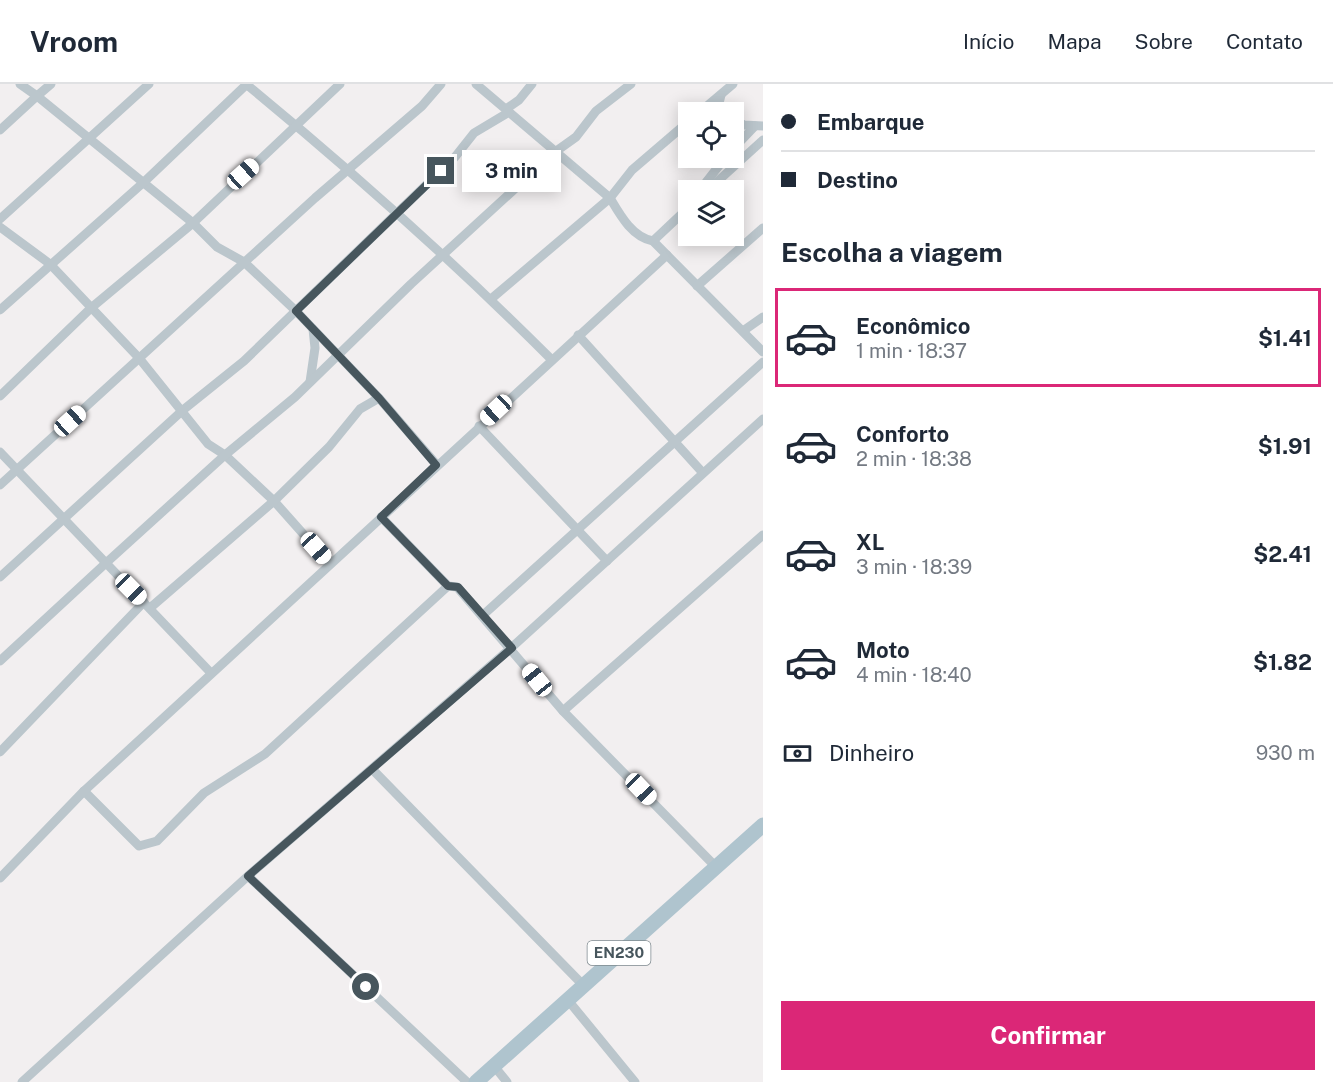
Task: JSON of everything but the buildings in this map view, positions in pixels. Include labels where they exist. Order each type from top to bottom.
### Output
[{"type":"main road","name":"EN230","points":[[476,1082],[763,825]]},
{"type":"street","points":[[20,84],[144,182],[193,223],[217,247],[244,262],[296,311],[379,398],[436,465]]},
{"type":"street","points":[[0,130],[51,84]]},
{"type":"street","points":[[0,219],[149,84]]},
{"type":"street","points":[[0,310],[144,182],[247,84],[445,255],[551,359]]},
{"type":"street","points":[[0,396],[91,308],[193,223],[340,84]]},
{"type":"street","points":[[0,485],[244,262],[422,106],[441,84]]},
{"type":"street","points":[[476,84],[610,198],[624,223],[647,240],[653,241],[763,352]]},
{"type":"street","points":[[0,577],[183,410],[244,361],[398,214],[455,157],[474,133],[507,111],[532,84]]},
{"type":"street","points":[[0,661],[225,455],[310,382],[411,284],[555,152],[576,137],[596,111],[632,84]]},
{"type":"street","points":[[712,102],[733,84]]},
{"type":"street","points":[[720,102],[721,95]]},
{"type":"street","points":[[744,125],[759,126]]},
{"type":"street","points":[[744,141],[759,126]]},
{"type":"street","points":[[491,299],[610,198],[632,170],[678,131]]},
{"type":"street","points":[[719,180],[763,140]]},
{"type":"street","points":[[744,152],[750,153]]},
{"type":"street","points":[[708,180],[717,168]]},
{"type":"street","points":[[653,241],[678,216]]},
{"type":"street","points":[[0,227],[50,264],[139,358],[208,444],[225,455],[274,501],[330,564]]},
{"type":"street","points":[[697,286],[763,228]]},
{"type":"street","points":[[0,878],[84,791],[551,359],[667,255]]},
{"type":"street","points":[[743,331],[763,317]]},
{"type":"street","points":[[310,382],[315,348],[313,329]]},
{"type":"street","points":[[578,335],[703,473]]},
{"type":"street","points":[[483,616],[763,362]]},
{"type":"street","points":[[0,752],[147,605],[274,501],[329,447],[360,409],[379,398]]},
{"type":"street","points":[[22,1082],[248,876],[512,648],[763,419]]},
{"type":"street","points":[[479,426],[607,561]]},
{"type":"street","points":[[0,452],[211,673]]},
{"type":"street","points":[[381,517],[448,586],[458,587],[563,711],[716,867]]},
{"type":"street","points":[[563,711],[763,535]]},
{"type":"street","points":[[84,791],[139,846],[157,841],[204,793],[265,754],[448,586]]},
{"type":"street","points":[[372,769],[583,985]]},
{"type":"street","points":[[248,876],[467,1082]]},
{"type":"street","points":[[567,999],[635,1082]]},
{"type":"street","points":[[494,1066],[507,1082]]},
{"type":"route","points":[[366,987],[248,876],[512,648],[458,587],[448,586],[381,517],[436,465],[379,398],[296,311],[441,171]]}]
